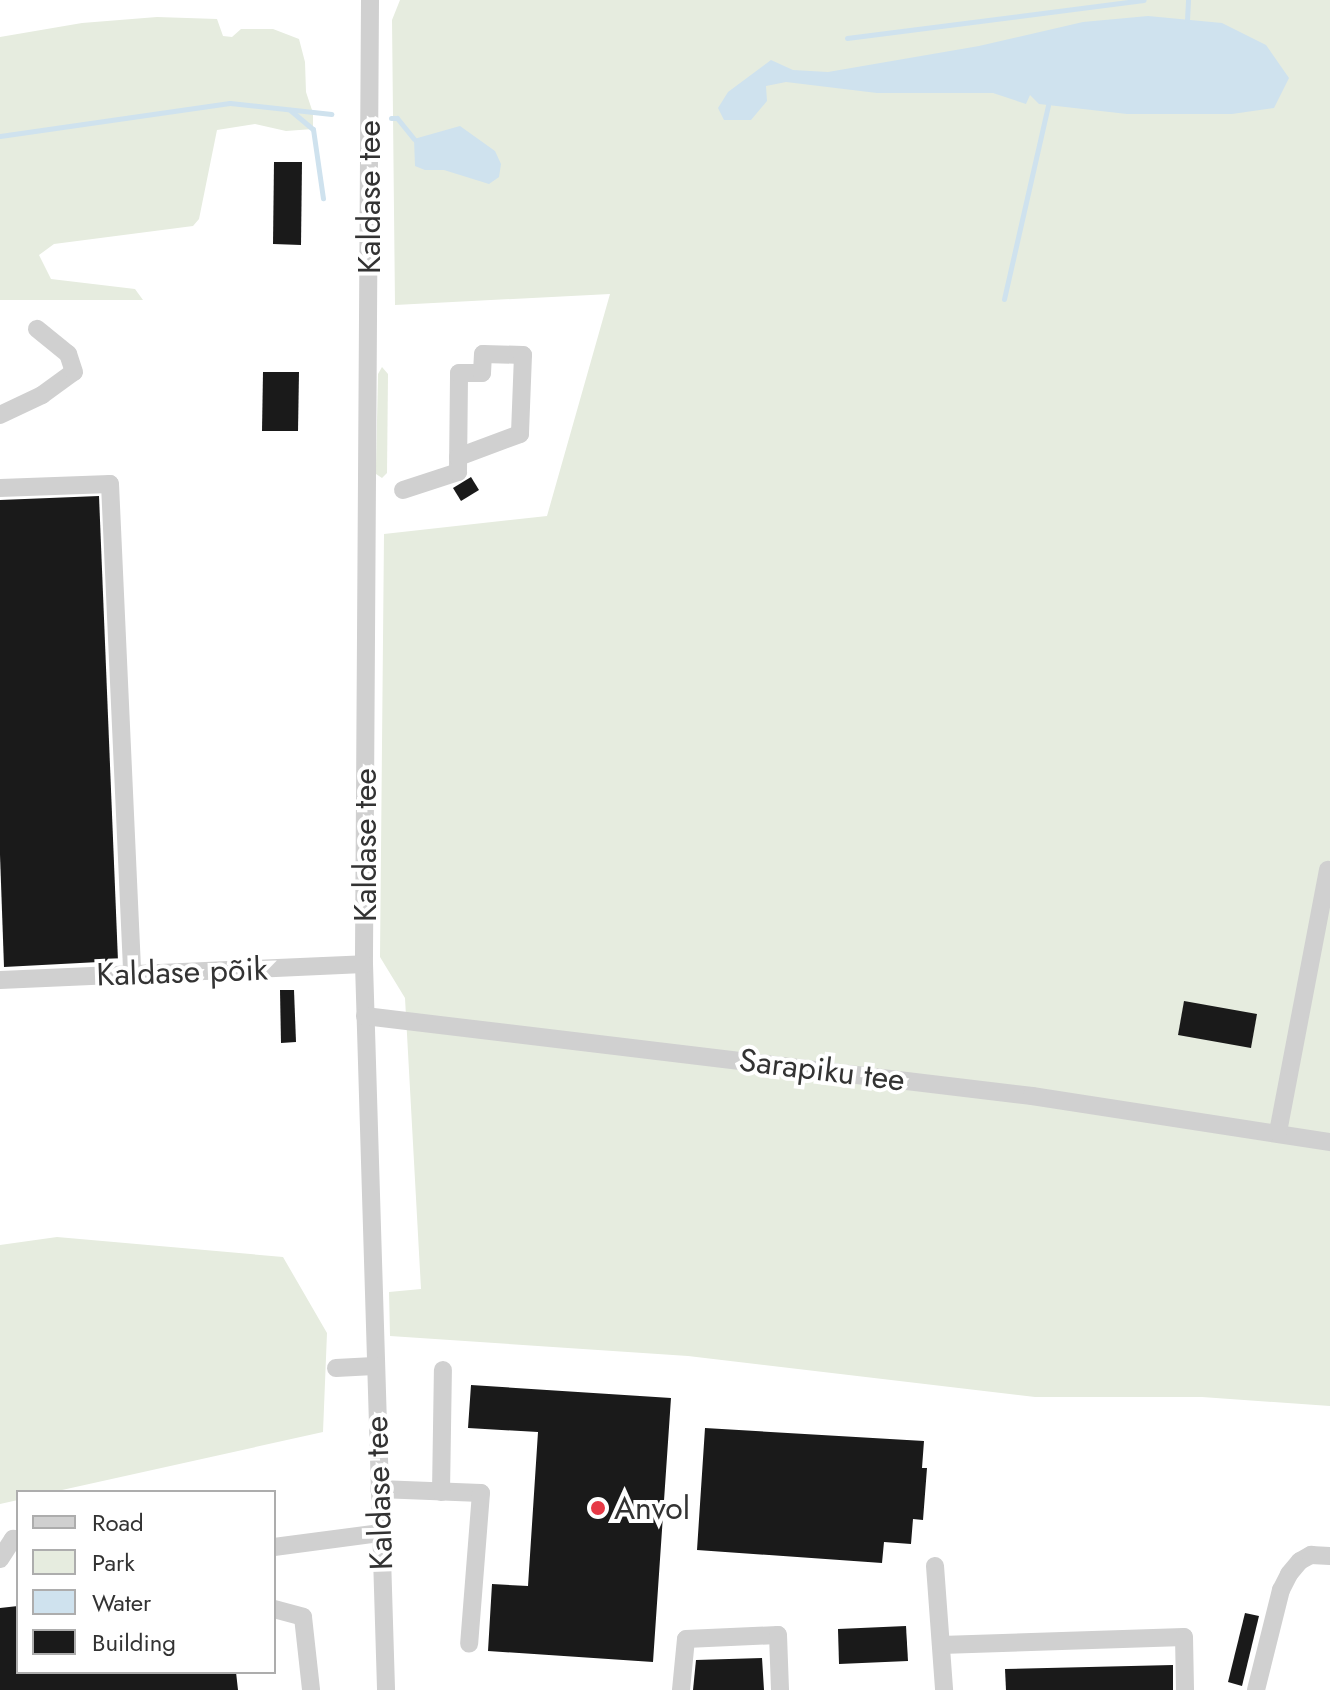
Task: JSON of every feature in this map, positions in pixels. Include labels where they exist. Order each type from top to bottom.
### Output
[{"type":"street","name":"Kaldase tee","points":[[370,0],[364,964],[386,1690]]},
{"type":"street","points":[[0,415],[42,395],[74,372],[68,354],[37,329]]},
{"type":"street","points":[[403,490],[458,472],[458,457],[459,373],[482,373],[483,354],[523,355],[520,434],[458,457]]},
{"type":"street","points":[[0,488],[110,484],[132,974]]},
{"type":"street","points":[[1278,1132],[1328,870]]},
{"type":"street","name":"Kaldase põik","points":[[0,980],[364,964]]},
{"type":"street","name":"Sarapiku tee","points":[[365,1016],[1032,1096],[1330,1142]]},
{"type":"street","points":[[336,1368],[374,1366]]},
{"type":"street","points":[[441,1492],[443,1370]]},
{"type":"street","points":[[379,1489],[481,1493],[469,1644]]},
{"type":"street","points":[[276,1547],[381,1533]]},
{"type":"street","points":[[0,1559],[16,1539]]},
{"type":"street","points":[[1256,1690],[1281,1590],[1289,1574],[1311,1555],[1330,1556]]},
{"type":"street","points":[[935,1566],[944,1690]]},
{"type":"street","points":[[276,1610],[303,1617],[311,1690]]},
{"type":"street","points":[[681,1690],[686,1639],[778,1635],[780,1690]]},
{"type":"street","points":[[941,1645],[1184,1637],[1185,1690]]},
{"type":"green space","points":[[400,0],[1330,0],[1330,1406],[1202,1397],[1035,1397],[688,1356],[390,1336],[389,1292],[421,1289],[405,998],[380,957],[384,534],[547,516],[610,294],[395,305],[392,20]]},
{"type":"green space","points":[[157,17],[217,19],[223,36],[232,37],[241,29],[273,29],[299,39],[305,62],[306,92],[313,113],[313,129],[286,131],[255,124],[217,130],[199,219],[193,226],[54,244],[39,255],[51,279],[135,289],[143,300],[0,300],[0,37],[82,23]]},
{"type":"green space","points":[[382,367],[388,374],[387,473],[382,478],[376,474],[376,467],[378,374]]},
{"type":"green space","points":[[57,1237],[283,1257],[327,1333],[323,1432],[62,1490],[16,1490],[16,1500],[0,1504],[0,1245]]},
{"type":"water","points":[[1148,16],[1222,23],[1266,45],[1289,78],[1274,108],[1232,114],[1127,114],[1039,104],[1030,95],[1026,104],[993,93],[877,93],[786,82],[766,86],[767,101],[751,120],[724,120],[718,108],[728,92],[771,60],[793,70],[828,72],[979,46],[1083,22]]},
{"type":"water","points":[[460,126],[495,151],[501,164],[499,177],[489,184],[444,170],[425,170],[415,166],[414,139]]},
{"type":"building","points":[[274,162],[302,162],[301,245],[273,244]]},
{"type":"building","points":[[263,372],[299,372],[298,431],[262,431]]},
{"type":"building","points":[[471,477],[479,490],[461,501],[453,488]]},
{"type":"building","points":[[99,496],[118,961],[4,967],[0,855],[0,500]]},
{"type":"building","points":[[280,990],[294,990],[296,1042],[281,1043]]},
{"type":"building","points":[[1184,1001],[1257,1014],[1251,1048],[1178,1035]]},
{"type":"building","name":"Anvol","points":[[471,1385],[671,1398],[653,1662],[488,1651],[492,1584],[528,1586],[538,1432],[468,1428]]},
{"type":"building","points":[[705,1428],[924,1441],[922,1468],[927,1468],[923,1520],[913,1519],[911,1544],[884,1542],[882,1563],[697,1550]]},
{"type":"building","points":[[16,1606],[16,1674],[236,1674],[238,1690],[0,1690],[0,1608]]},
{"type":"building","points":[[1245,1613],[1259,1616],[1242,1686],[1228,1682]]},
{"type":"building","points":[[906,1626],[908,1661],[839,1664],[838,1629]]},
{"type":"building","points":[[762,1658],[764,1690],[693,1690],[696,1660]]},
{"type":"building","points":[[1173,1665],[1173,1690],[1006,1690],[1005,1669]]},
{"type":"waterway","points":[[847,38],[1144,0]]},
{"type":"waterway","points":[[1187,20],[1188,0]]},
{"type":"waterway","points":[[0,136],[230,103],[331,114]]},
{"type":"waterway","points":[[1004,299],[1048,105]]},
{"type":"waterway","points":[[290,110],[313,129],[323,198]]},
{"type":"waterway","points":[[391,118],[397,118],[414,139]]},
{"type":"place","name":"Anvol","points":[[598,1508]]}]
